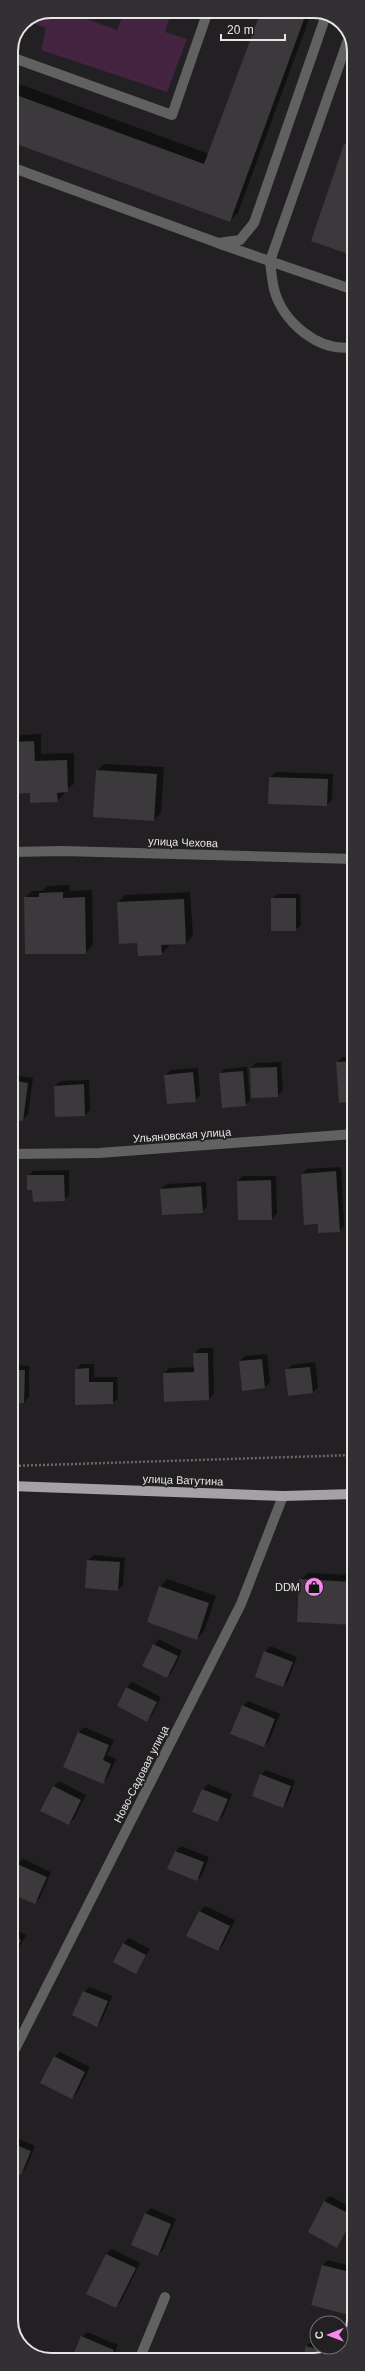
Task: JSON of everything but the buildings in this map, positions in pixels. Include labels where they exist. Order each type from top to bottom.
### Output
[{"type":"main road","name":"улица Ватутина","points":[[18,1486],[283,1496],[347,1494]]},
{"type":"street","points":[[18,60],[172,115],[206,18]]},
{"type":"street","points":[[218,243],[240,240],[254,223],[324,20]]},
{"type":"street","points":[[346,44],[270,261],[274,289],[284,313],[302,332],[324,344],[347,346]]},
{"type":"street","points":[[18,170],[218,243],[347,288]]},
{"type":"street","name":"улица Чехова","points":[[18,852],[63,851],[347,859]]},
{"type":"street","name":"Ульяновская улица","points":[[18,1154],[100,1153],[347,1135]]},
{"type":"street","name":"Ново-Садовая улица","points":[[18,2043],[241,1604],[283,1496]]},
{"type":"street","points":[[142,2353],[165,2297]]},
{"type":"path","points":[[18,1466],[347,1455]]},
{"type":"shaded area","points":[[51,18],[84,18],[117,30],[122,18],[169,18],[165,32],[187,39],[167,92],[41,50],[46,28],[34,24]]},
{"type":"place","name":"DDM","points":[[314,1587]]}]
